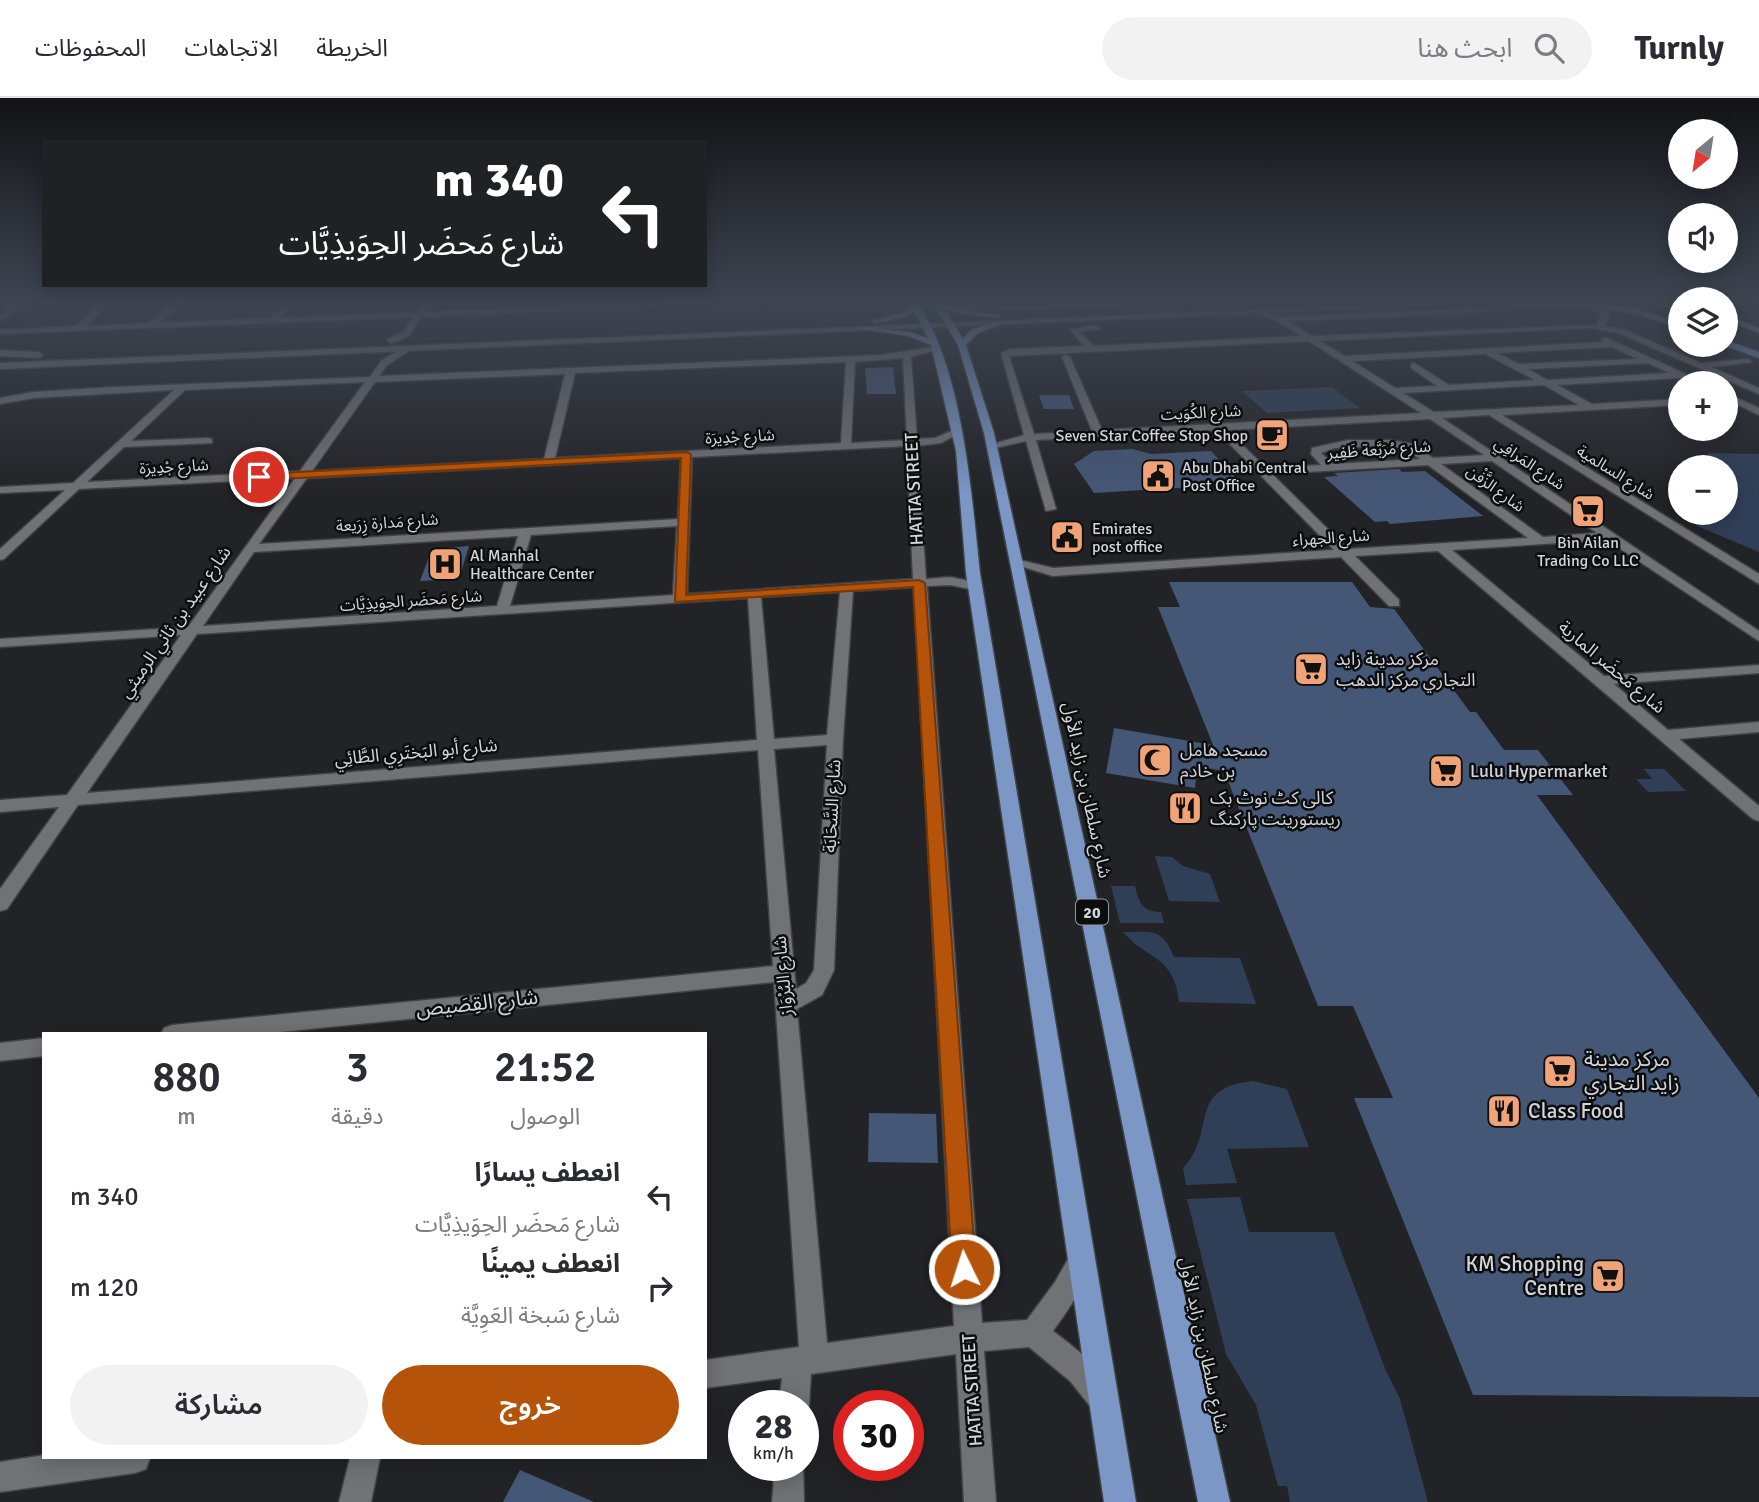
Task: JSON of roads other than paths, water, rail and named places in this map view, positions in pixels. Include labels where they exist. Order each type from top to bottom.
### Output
[{"type":"main road","points":[[938,366],[959,442],[974,580],[1119,1502]]},
{"type":"main road","name":"شارع سلطان بن زايد الأول","points":[[968,366],[990,440],[1214,1502]]},
{"type":"street","points":[[0,367],[19,366]]},
{"type":"street","name":"شارع عبيد بن ثاني الرميثي","points":[[0,904],[250,548],[373,379],[379,366]]},
{"type":"street","points":[[0,401],[33,395],[183,387],[676,366]]},
{"type":"street","points":[[846,446],[851,366]]},
{"type":"street","name":"HATTA STREET","points":[[907,366],[919,583],[980,1502]]},
{"type":"street","points":[[1007,366],[1050,509]]},
{"type":"street","points":[[1070,366],[1098,433]]},
{"type":"street","name":"شارع المَرافِي","points":[[1353,366],[1494,457],[1759,637]]},
{"type":"street","points":[[1415,366],[1447,388]]},
{"type":"street","points":[[1514,366],[1590,407]]},
{"type":"street","points":[[1517,367],[1545,366]]},
{"type":"street","points":[[1700,366],[1759,391]]},
{"type":"street","points":[[548,463],[571,370]]},
{"type":"street","points":[[1394,391],[1668,376]]},
{"type":"street","points":[[0,556],[183,387]]},
{"type":"street","points":[[1738,398],[1759,397]]},
{"type":"street","name":"شارع الكُوَيت","points":[[990,440],[1668,403]]},
{"type":"street","points":[[1738,403],[1759,412]]},
{"type":"street","name":"شارع السالمية","points":[[1491,412],[1759,580]]},
{"type":"street","points":[[1219,427],[1266,471],[1394,603]]},
{"type":"street","points":[[121,444],[208,441]]},
{"type":"street","name":"شارع جْدِيرَة","points":[[937,441],[959,442]]},
{"type":"street","name":"شارع جْدِيرَة","points":[[0,491],[937,441],[959,442]]},
{"type":"street","name":"شارع الزَّفْن","points":[[1331,468],[1320,458],[1419,452],[1541,541]]},
{"type":"street","points":[[680,599],[687,454]]},
{"type":"street","name":"شارع مُرَبَّعة ظَفِير","points":[[1266,471],[1494,457]]},
{"type":"street","name":"شارع مَدارة زِرَيعة","points":[[250,548],[684,522]]},
{"type":"street","points":[[502,611],[526,531]]},
{"type":"street","name":"شارع الجهراء","points":[[1016,563],[1053,572],[1611,537]]},
{"type":"street","name":"شارع مَحضَر المارية","points":[[1441,547],[1759,815]]},
{"type":"street","name":"شارع الجهراء","points":[[1022,588],[1053,572]]},
{"type":"street","name":"شارع مَحضَر الحِوَيذِيَّات","points":[[0,643],[974,580]]},
{"type":"street","name":"شارع السَّحَابَة","points":[[786,1005],[814,989],[824,970],[835,739],[847,588]]},
{"type":"street","name":"شارع البُرْوَاز","points":[[754,594],[786,1005],[806,1360],[798,1390]]},
{"type":"street","points":[[1598,681],[1759,669]]},
{"type":"street","points":[[1663,735],[1759,727]]},
{"type":"street","name":"شارع أبو البَختَرِي الطَّائِي","points":[[0,806],[835,739]]},
{"type":"street","name":"شارع القِصَيص","points":[[192,1032],[782,972]]},
{"type":"street","points":[[0,1052],[42,1047]]},
{"type":"street","points":[[1034,1333],[1065,1292],[1080,1263]]},
{"type":"street","points":[[707,1374],[969,1338],[1034,1333],[1080,1371],[1102,1399]]},
{"type":"street","points":[[0,1477],[128,1459]]},
{"type":"street","points":[[355,1502],[365,1459]]},
{"type":"street","points":[[788,1502],[789,1481]]},
{"type":"place","name":"Seven Star Coffee Stop Shop","points":[[1272,435]]},
{"type":"place","name":"Abu Dhabi Central Post Office","points":[[1158,476]]},
{"type":"place","name":"Bin Ailan Trading Co LLC","points":[[1588,511]]},
{"type":"place","name":"Emirates post office","points":[[1067,537]]},
{"type":"place","name":"Al Manhal Healthcare Center","points":[[445,564]]},
{"type":"place","name":"مركز مدينة زايد التجاري مركز الدهب","points":[[1311,669]]},
{"type":"place","name":"مسجد هامل بن خادم","points":[[1155,760]]},
{"type":"place","name":"Lulu Hypermarket","points":[[1446,771]]},
{"type":"place","name":"کالی کٹ نوٹ بک ریستورینت پارکنگ","points":[[1185,808]]},
{"type":"place","name":"مركز مدينة زايد التجاري","points":[[1560,1071]]},
{"type":"place","name":"Class Food","points":[[1504,1111]]},
{"type":"place","name":"KM Shopping Centre","points":[[1608,1276]]}]
